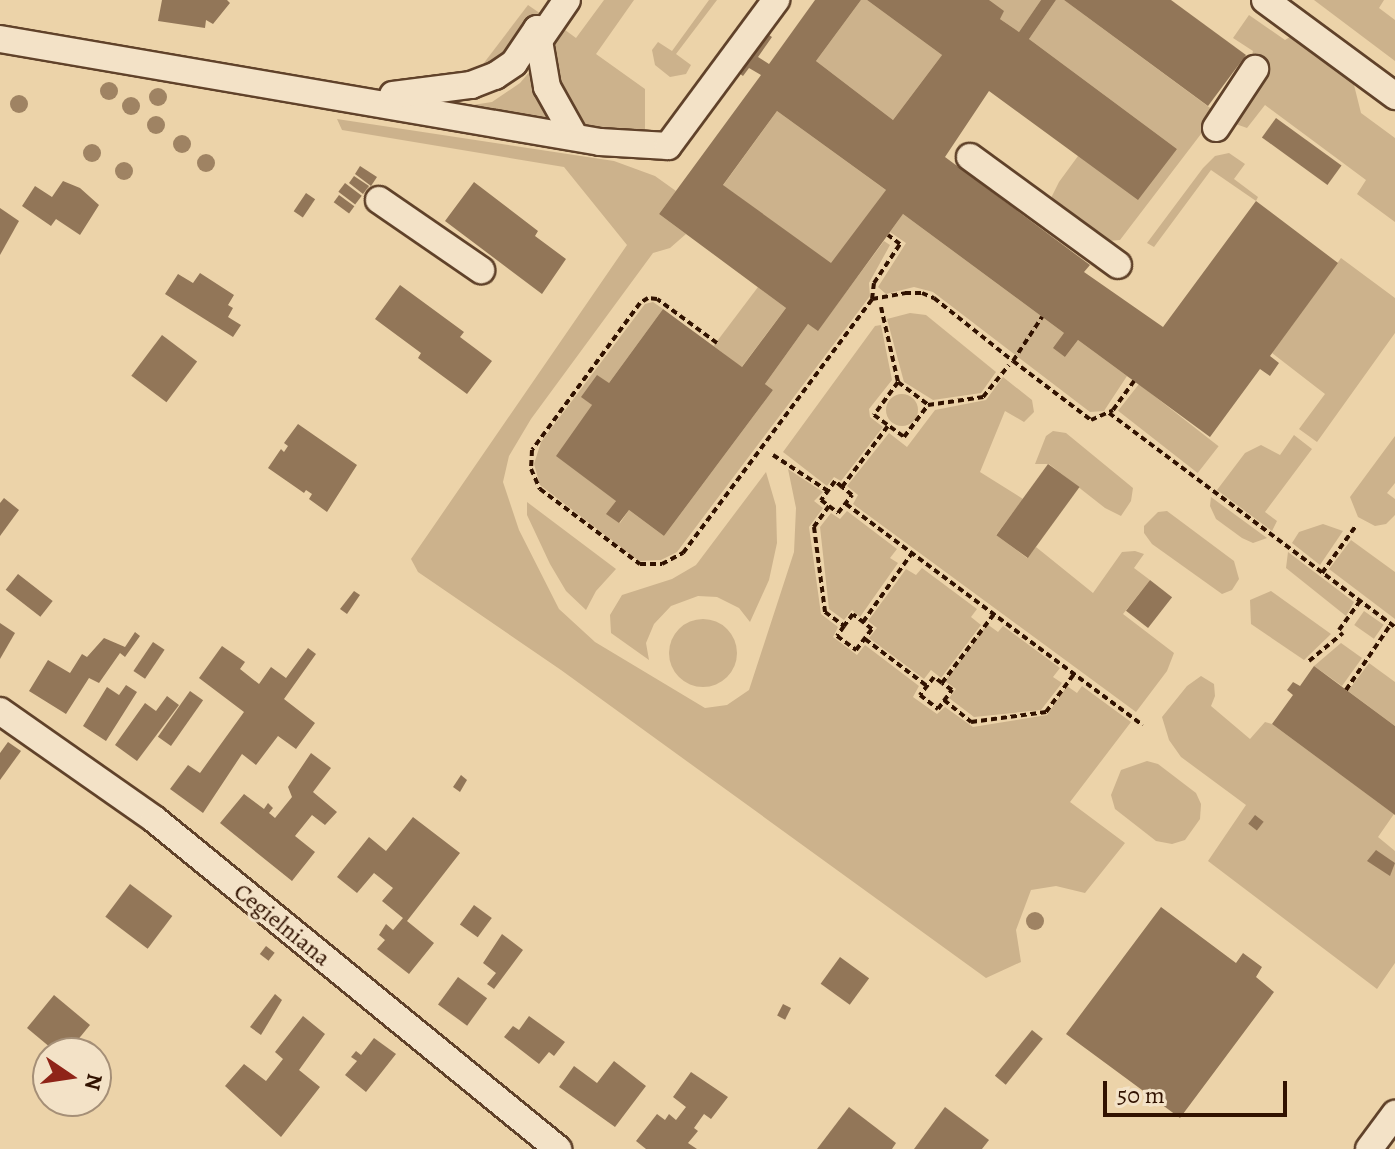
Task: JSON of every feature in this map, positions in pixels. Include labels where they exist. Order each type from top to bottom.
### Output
[{"type":"street","points":[[397,106],[482,93],[521,68],[558,0]]},
{"type":"street","points":[[0,24],[18,34],[395,95],[471,85],[495,76],[514,63],[567,0]]},
{"type":"street","points":[[0,39],[575,137],[668,146],[776,0]]},
{"type":"street","points":[[1265,0],[1395,96]]},
{"type":"street","points":[[538,35],[547,87],[575,137]]},
{"type":"street","points":[[1216,128],[1255,69]]},
{"type":"street","points":[[970,157],[1118,265]]},
{"type":"street","points":[[379,200],[481,270]]},
{"type":"street","name":"Cegielniana","points":[[0,711],[154,819],[558,1149]]},
{"type":"street","points":[[1369,1149],[1395,1114]]},
{"type":"path","points":[[717,343],[657,299],[648,298],[640,303],[532,450],[531,469],[540,489],[640,564],[662,564],[683,553],[872,299],[874,283],[900,244],[888,235]]},
{"type":"path","points":[[872,299],[922,293],[934,298],[1011,363],[1091,420],[1109,413],[1134,381]]},
{"type":"path","points":[[881,307],[898,382],[928,405]]},
{"type":"path","points":[[898,382],[874,415],[904,437],[928,405],[983,397],[1042,317]]},
{"type":"path","points":[[1109,413],[1393,625],[1346,690]]},
{"type":"path","points":[[842,487],[888,426]]},
{"type":"path","points":[[773,455],[828,491]]},
{"type":"path","points":[[835,481],[852,495],[838,513],[821,500],[828,491],[835,481]]},
{"type":"path","points":[[846,504],[1143,725]]},
{"type":"path","points":[[829,506],[814,527],[825,612],[844,626]]},
{"type":"path","points":[[1322,573],[1355,527]]},
{"type":"path","points":[[863,622],[912,553]]},
{"type":"path","points":[[1309,661],[1341,632],[1360,601]]},
{"type":"path","points":[[853,614],[863,622],[872,629],[856,650],[837,636],[853,614]]},
{"type":"path","points":[[942,683],[994,614]]},
{"type":"path","points":[[865,639],[927,686]]},
{"type":"path","points":[[944,700],[971,722],[1046,712],[1075,674]]},
{"type":"path","points":[[934,677],[952,690],[938,709],[920,695],[927,686],[934,677]]},
{"type":"shaded area","points":[[604,0],[634,0],[596,54],[645,89],[645,129],[631,133],[585,127],[575,119],[561,96],[553,54],[555,37],[561,27],[576,38]]},
{"type":"shaded area","points":[[709,0],[717,0],[676,54],[691,65],[686,74],[670,77],[655,65],[652,50],[658,42],[672,51]]},
{"type":"shaded area","points":[[861,0],[867,0],[942,55],[893,120],[816,61]]},
{"type":"shaded area","points":[[989,0],[1041,0],[1019,32],[1000,19]]},
{"type":"shaded area","points":[[1056,0],[1064,0],[1217,113],[1120,240],[1107,241],[1056,211],[1051,198],[1059,182],[1078,156],[1177,149],[1029,39]]},
{"type":"shaded area","points":[[1314,0],[1384,0],[1379,8],[1395,20],[1395,61]]},
{"type":"shaded area","points":[[528,5],[541,14],[510,60],[474,76]]},
{"type":"shaded area","points":[[1249,15],[1285,40],[1290,37],[1353,81],[1361,113],[1395,138],[1395,222],[1357,194],[1366,180],[1265,105],[1247,128],[1233,123],[1253,51],[1233,38]]},
{"type":"shaded area","points":[[537,63],[559,126],[453,108],[492,102],[520,83]]},
{"type":"shaded area","points":[[777,111],[886,190],[832,265],[723,185]]},
{"type":"shaded area","points":[[337,119],[614,161],[655,176],[676,191],[659,214],[686,234],[670,248],[653,253],[531,419],[509,456],[503,482],[519,530],[559,609],[595,642],[705,708],[727,705],[749,690],[794,552],[796,508],[788,469],[823,492],[814,501],[823,508],[809,527],[821,614],[838,627],[833,637],[857,655],[865,645],[919,686],[913,697],[937,714],[945,707],[973,727],[1047,715],[1067,686],[1077,693],[1082,686],[1131,722],[1070,802],[1125,843],[1085,893],[1056,886],[1031,890],[1016,930],[1021,962],[986,978],[561,670],[418,572],[411,559],[627,245],[564,167],[342,130]]},
{"type":"shaded area","points":[[1229,153],[1245,164],[1234,179],[1258,197],[1256,201],[1211,170],[1154,247],[1147,243],[1203,168],[1215,156]]},
{"type":"shaded area","points":[[903,214],[1064,333],[1065,357],[1078,340],[1127,376],[1104,411],[1090,412],[933,292],[914,287],[886,294],[878,287],[906,243],[890,232]]},
{"type":"shaded area","points":[[884,241],[890,245],[869,283],[870,296],[677,552],[661,560],[639,561],[540,485],[534,464],[541,442],[645,304],[653,302],[663,309],[609,383],[582,397],[592,405],[616,501],[607,514],[620,523],[629,510],[664,536],[773,390],[765,384],[808,324],[818,330]]},
{"type":"shaded area","points":[[1341,258],[1395,298],[1395,333],[1317,442],[1299,429],[1325,394],[1272,353]]},
{"type":"shaded area","points":[[758,287],[786,308],[741,367],[713,346]]},
{"type":"shaded area","points":[[910,313],[926,315],[996,372],[981,393],[933,400],[904,382],[887,319]]},
{"type":"shaded area","points":[[881,325],[892,380],[869,409],[870,417],[883,427],[841,481],[834,477],[827,486],[783,452],[875,326]]},
{"type":"shaded area","points":[[1003,377],[1032,400],[1034,412],[1024,422],[1005,411],[980,472],[1023,499],[996,535],[1027,558],[1036,547],[1093,593],[1122,552],[1144,554],[1134,568],[1150,580],[1123,614],[1174,653],[1167,671],[1136,712],[853,504],[858,495],[847,486],[889,433],[907,447],[935,410],[986,400]]},
{"type":"shaded area","points":[[1139,384],[1219,446],[1198,473],[1118,411]]},
{"type":"shaded area","points":[[902,394],[913,399],[918,410],[913,421],[902,426],[891,421],[886,410],[891,399]]},
{"type":"shaded area","points":[[1053,431],[1066,433],[1133,488],[1131,501],[1121,516],[1105,508],[1049,464],[1035,464],[1046,436]]},
{"type":"shaded area","points":[[1294,435],[1312,449],[1265,512],[1277,521],[1272,531],[1217,490],[1245,453],[1261,445],[1280,455]]},
{"type":"shaded area","points":[[1395,436],[1395,483],[1387,493],[1395,499],[1395,515],[1386,524],[1375,526],[1358,517],[1350,497]]},
{"type":"shaded area","points":[[766,472],[776,506],[777,543],[769,580],[750,622],[739,608],[717,597],[698,596],[671,606],[654,624],[646,643],[649,660],[611,633],[610,615],[622,595],[672,579],[696,565]]},
{"type":"shaded area","points":[[1211,497],[1267,538],[1253,543],[1216,519],[1210,506]]},
{"type":"shaded area","points":[[527,502],[616,569],[596,591],[586,610],[566,591],[550,564],[527,515]]},
{"type":"shaded area","points":[[847,511],[897,549],[890,558],[898,563],[860,617],[852,610],[844,620],[829,609],[820,527],[831,513],[840,519]]},
{"type":"shaded area","points":[[1167,511],[1234,561],[1239,579],[1232,590],[1222,594],[1152,544],[1144,533],[1144,526],[1158,512]]},
{"type":"shaded area","points":[[1323,524],[1343,531],[1320,565],[1292,543],[1299,532]]},
{"type":"shaded area","points":[[1351,540],[1395,572],[1395,619],[1329,569]]},
{"type":"shaded area","points":[[1288,552],[1354,602],[1346,616],[1286,568]]},
{"type":"shaded area","points":[[922,568],[977,609],[971,617],[981,625],[941,678],[931,670],[924,679],[869,638],[877,628],[868,621],[906,569],[916,575]]},
{"type":"shaded area","points":[[1271,591],[1331,634],[1304,660],[1251,624],[1250,600]]},
{"type":"shaded area","points":[[1364,611],[1384,625],[1374,639],[1354,625]]},
{"type":"shaded area","points":[[703,619],[727,629],[737,653],[727,677],[703,687],[679,677],[669,653],[679,629]]},
{"type":"shaded area","points":[[987,624],[998,632],[1003,626],[1060,668],[1053,677],[1062,683],[1041,710],[974,717],[949,698],[956,689],[945,681]]},
{"type":"shaded area","points":[[1341,643],[1362,658],[1342,686],[1314,666]]},
{"type":"shaded area","points":[[1369,663],[1395,682],[1395,726],[1348,691]]},
{"type":"shaded area","points":[[1201,676],[1214,684],[1215,696],[1211,706],[1250,739],[1265,722],[1272,724],[1394,814],[1378,837],[1395,851],[1395,963],[1377,989],[1208,861],[1246,805],[1181,757],[1169,740],[1162,717],[1187,686]]},
{"type":"shaded area","points":[[1147,761],[1158,764],[1196,793],[1201,804],[1200,819],[1185,840],[1172,844],[1156,841],[1115,809],[1111,795],[1121,770]]},
{"type":"building","points":[[162,0],[227,0],[230,3],[213,24],[206,20],[205,28],[158,21]]},
{"type":"building","points":[[815,0],[861,0],[816,61],[893,120],[942,55],[867,0],[989,0],[1004,11],[1000,19],[1019,32],[1041,0],[1056,0],[1029,39],[1177,149],[1138,200],[989,91],[945,157],[1090,265],[1084,272],[1163,327],[1256,201],[1338,263],[1270,356],[1279,363],[1270,376],[1260,369],[1210,437],[1078,340],[1065,357],[1053,348],[1064,333],[903,214],[818,331],[808,324],[765,384],[773,390],[664,536],[629,510],[619,523],[606,514],[616,501],[556,456],[592,405],[581,397],[597,375],[609,383],[663,309],[742,367],[786,308],[659,214],[761,75],[749,68],[743,76],[721,60],[748,21],[772,37],[758,57],[769,64]],"holes":[[[777,111],[886,190],[831,263],[723,185]]]},
{"type":"building","points":[[1064,0],[1171,0],[1246,55],[1208,106]]},
{"type":"building","points":[[1276,118],[1342,166],[1327,185],[1262,137]]},
{"type":"building","points":[[360,166],[377,177],[371,186],[355,174]]},
{"type":"building","points":[[354,176],[369,186],[363,194],[349,183]]},
{"type":"building","points":[[63,181],[80,188],[99,205],[80,235],[56,219],[51,226],[22,206],[35,186],[52,197]]},
{"type":"building","points":[[474,182],[538,231],[535,236],[566,259],[542,294],[445,221]]},
{"type":"building","points":[[345,183],[362,196],[355,204],[338,192]]},
{"type":"building","points":[[306,193],[315,199],[303,217],[294,211]]},
{"type":"building","points":[[339,195],[354,206],[349,213],[334,202]]},
{"type":"building","points":[[0,208],[19,221],[0,255]]},
{"type":"building","points":[[200,273],[234,295],[228,305],[233,308],[228,317],[241,325],[233,337],[165,294],[178,274],[193,283]]},
{"type":"building","points":[[400,285],[464,332],[460,337],[492,361],[467,394],[418,358],[421,353],[375,319]]},
{"type":"building","points":[[162,335],[197,361],[166,402],[131,376]]},
{"type":"building","points":[[298,424],[357,465],[327,512],[309,499],[312,494],[306,490],[304,493],[268,468],[281,449],[284,452],[288,446],[284,443]]},
{"type":"building","points":[[1048,464],[1080,487],[1028,558],[996,535]]},
{"type":"building","points":[[4,498],[19,510],[0,536],[0,503]]},
{"type":"building","points":[[18,574],[53,601],[40,617],[6,590]]},
{"type":"building","points":[[1150,580],[1172,597],[1148,628],[1126,611]]},
{"type":"building","points":[[354,591],[360,595],[347,614],[340,609]]},
{"type":"building","points":[[0,623],[15,633],[0,659]]},
{"type":"building","points":[[135,632],[140,636],[125,657],[120,653],[99,683],[89,678],[66,714],[29,691],[48,660],[70,673],[82,654],[87,657],[104,638],[125,647]]},
{"type":"building","points":[[153,642],[165,650],[145,679],[133,671]]},
{"type":"building","points":[[222,646],[245,662],[240,669],[259,684],[271,667],[286,678],[308,648],[316,654],[284,699],[315,723],[296,749],[278,736],[256,765],[242,754],[203,813],[170,789],[188,765],[200,773],[244,712],[199,678]]},
{"type":"building","points":[[1314,666],[1395,726],[1395,815],[1272,724],[1293,695],[1287,690],[1293,682],[1300,686]]},
{"type":"building","points":[[126,685],[137,692],[106,741],[83,726],[107,687],[119,695]]},
{"type":"building","points":[[190,691],[203,700],[171,746],[158,737]]},
{"type":"building","points":[[167,696],[179,705],[137,761],[115,745],[145,703],[156,711]]},
{"type":"building","points":[[8,742],[21,751],[0,780],[0,753]]},
{"type":"building","points":[[311,753],[331,768],[313,792],[337,812],[325,825],[312,815],[295,836],[315,852],[292,881],[220,823],[244,794],[264,809],[268,803],[273,808],[269,813],[275,818],[292,797],[288,787]]},
{"type":"building","points":[[461,775],[467,780],[460,792],[453,787]]},
{"type":"building","points":[[1255,815],[1264,822],[1257,830],[1248,824]]},
{"type":"building","points":[[413,817],[460,853],[407,921],[434,943],[409,974],[377,949],[385,940],[379,935],[386,924],[393,930],[403,918],[382,901],[393,888],[374,873],[357,893],[337,877],[369,837],[386,851]]},
{"type":"building","points":[[1376,850],[1395,863],[1390,876],[1367,861]]},
{"type":"building","points":[[130,884],[172,916],[148,949],[105,917]]},
{"type":"building","points":[[474,905],[492,918],[478,937],[460,924]]},
{"type":"building","points":[[1161,907],[1236,963],[1243,953],[1262,967],[1256,977],[1274,992],[1180,1118],[1066,1034]]},
{"type":"building","points":[[502,934],[523,950],[494,989],[487,984],[496,973],[483,963]]},
{"type":"building","points":[[266,946],[275,953],[269,961],[260,954]]},
{"type":"building","points":[[840,957],[869,978],[850,1005],[821,984]]},
{"type":"building","points":[[458,977],[487,998],[467,1026],[438,1005]]},
{"type":"building","points":[[275,994],[282,1000],[261,1035],[250,1027]]},
{"type":"building","points":[[54,995],[90,1025],[80,1037],[38,1037],[27,1028]]},
{"type":"building","points":[[783,1004],[791,1008],[785,1020],[777,1016]]},
{"type":"building","points":[[303,1016],[325,1034],[299,1070],[320,1087],[281,1137],[225,1086],[244,1064],[266,1081],[283,1059],[275,1052]]},
{"type":"building","points":[[529,1016],[565,1042],[554,1056],[549,1052],[539,1064],[504,1037],[513,1026],[519,1030]]},
{"type":"building","points":[[1032,1030],[1043,1039],[1006,1085],[995,1076]]},
{"type":"building","points":[[374,1038],[396,1054],[366,1092],[345,1075],[357,1061],[351,1057],[356,1051],[361,1055]]},
{"type":"building","points":[[614,1061],[646,1086],[615,1127],[559,1087],[574,1066],[597,1083]]},
{"type":"building","points":[[691,1072],[728,1097],[711,1119],[704,1114],[694,1128],[698,1131],[688,1143],[697,1149],[646,1149],[636,1141],[657,1114],[665,1120],[669,1114],[676,1120],[686,1107],[673,1097]]},
{"type":"building","points":[[849,1107],[896,1143],[892,1149],[817,1149]]},
{"type":"building","points":[[945,1107],[989,1140],[982,1149],[914,1149]]}]
